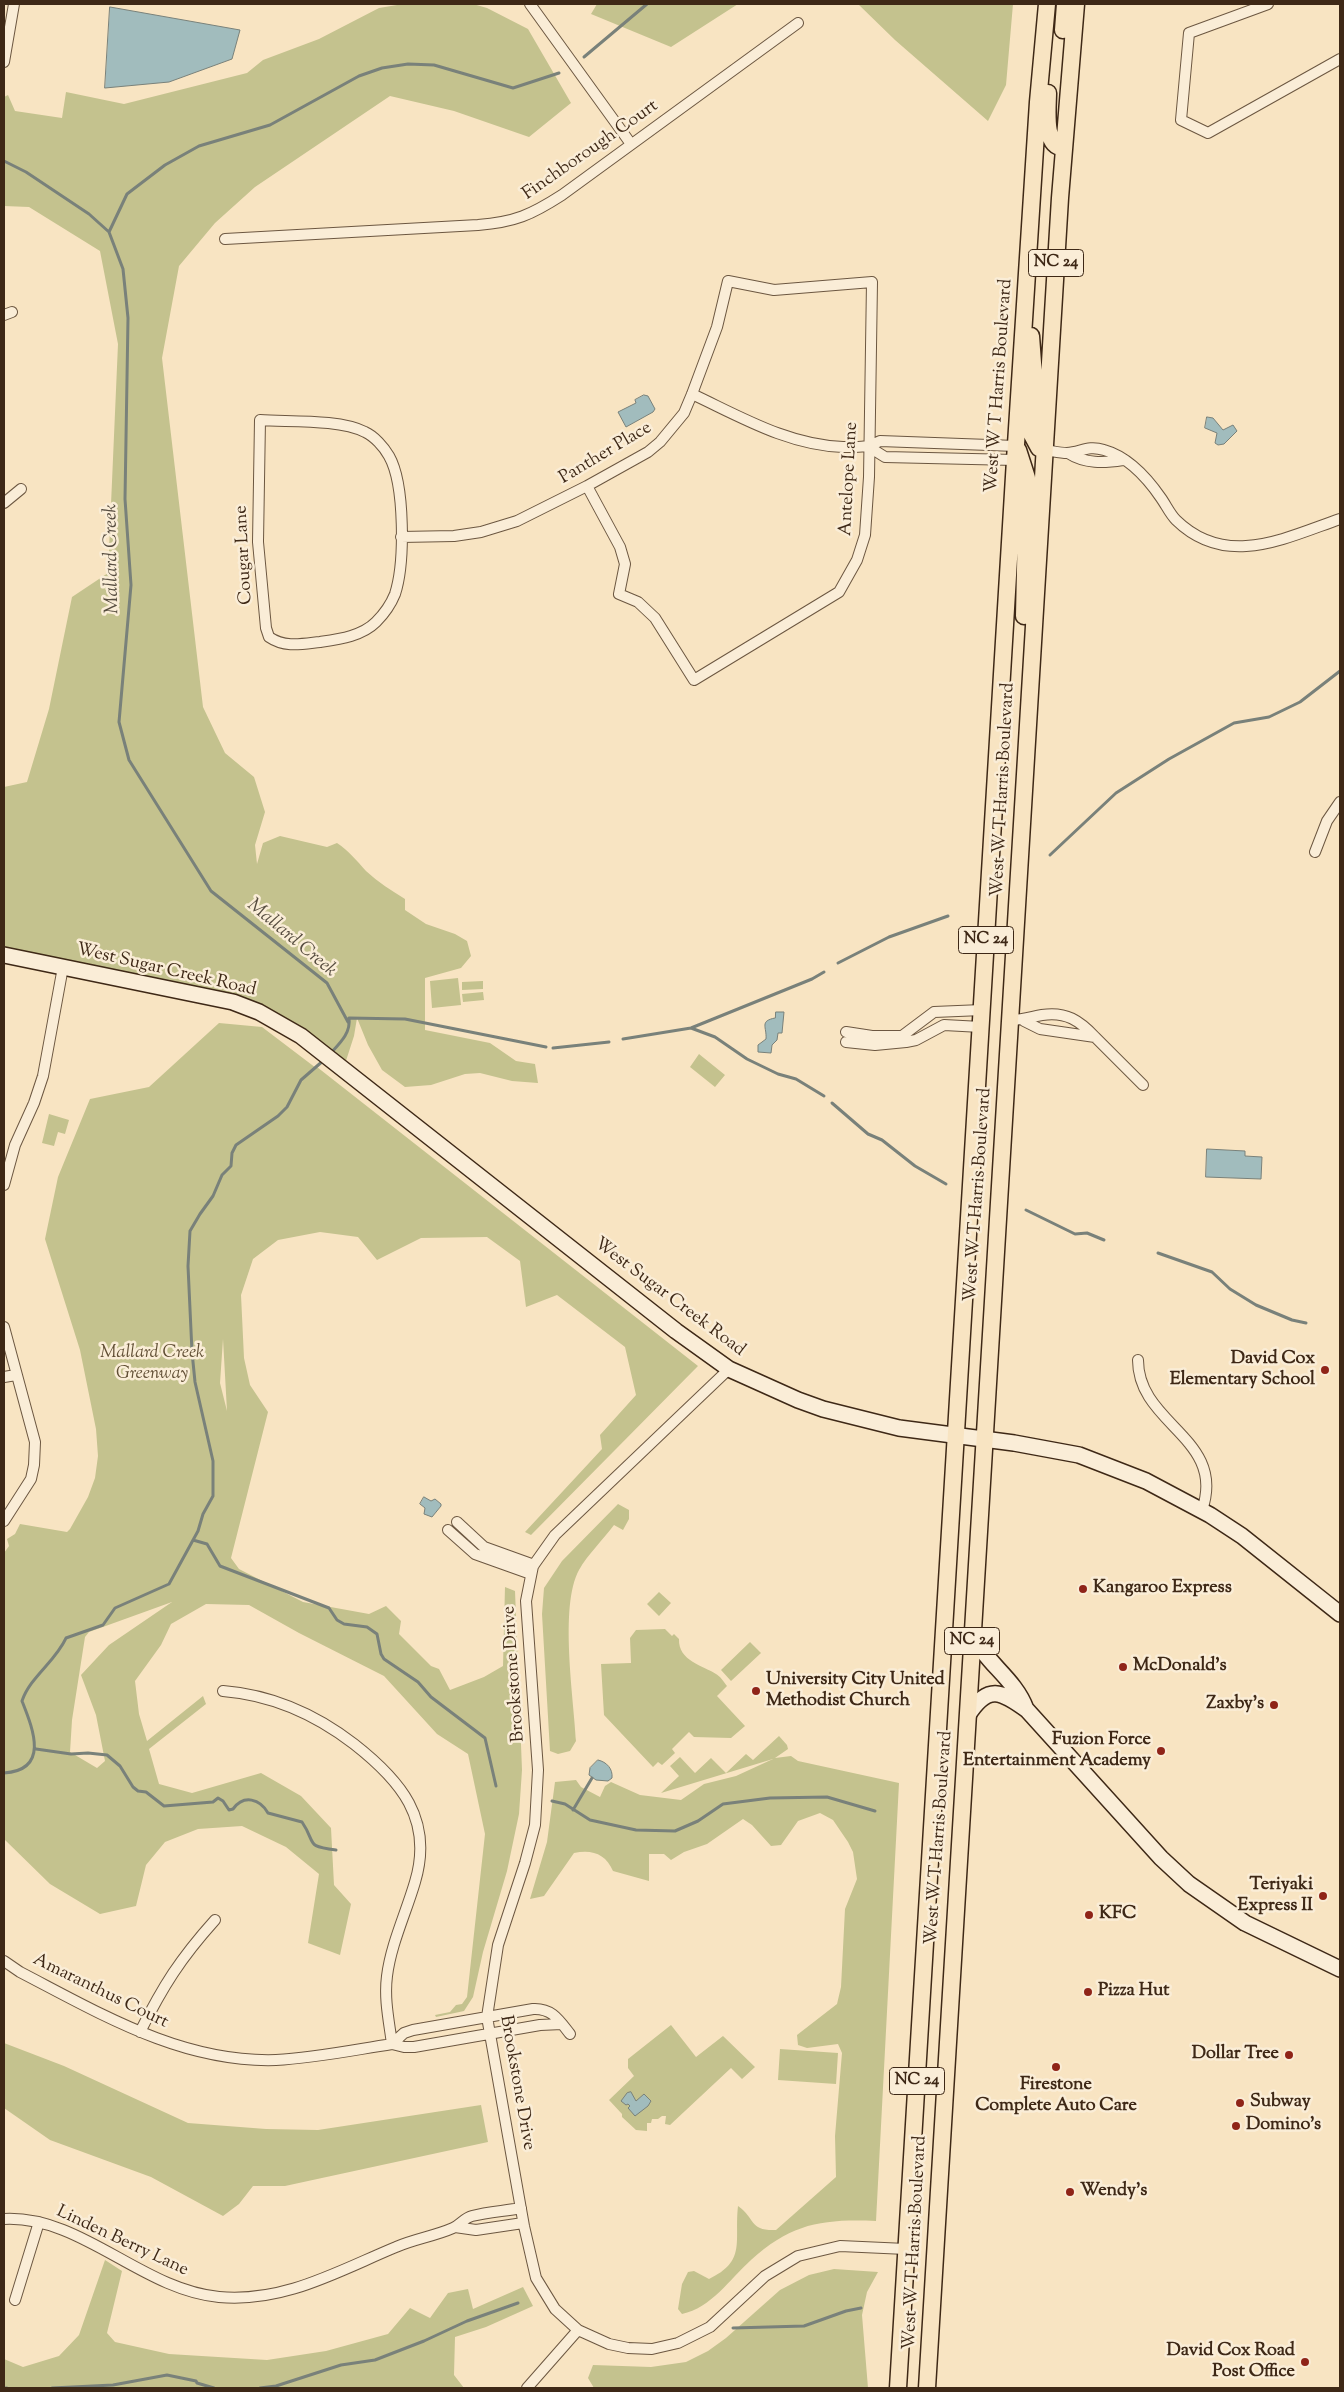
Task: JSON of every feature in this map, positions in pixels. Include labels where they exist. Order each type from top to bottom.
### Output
[{"type":"main road","points":[[1065,4],[1062,63],[1069,76]]},
{"type":"main road","name":"West W T Harris Boulevard","points":[[927,2388],[984,1439],[1017,1020],[1028,720],[1064,146],[1076,4]]},
{"type":"main road","points":[[1046,10],[1049,43],[1049,128],[1052,141],[1058,146],[1064,146]]},
{"type":"main road","name":"West W T Harris Boulevard","points":[[898,2388],[1025,304],[1046,10]]},
{"type":"main road","points":[[1025,304],[1032,344],[1034,376],[1032,435],[1039,448],[1044,450]]},
{"type":"main road","points":[[1016,453],[1027,478],[1023,663],[1028,720]]},
{"type":"main road","name":"West Sugar Creek Road","points":[[4,955],[233,1002],[259,1012],[301,1036],[676,1331],[729,1369],[798,1400],[823,1409],[872,1422],[1086,1457],[1146,1481],[1202,1510],[1242,1536],[1340,1614]]},
{"type":"main road","points":[[972,1635],[986,1657],[1020,1692],[1027,1710]]},
{"type":"main road","points":[[968,1714],[983,1696],[995,1693],[1004,1694],[1027,1710],[1161,1858],[1189,1884],[1245,1923],[1340,1969]]},
{"type":"street","points":[[4,62],[14,4]]},
{"type":"street","points":[[530,4],[631,144]]},
{"type":"street","points":[[1268,4],[1189,33],[1181,120],[1208,133],[1340,59]]},
{"type":"street","name":"Finchborough Court","points":[[225,239],[478,226],[516,220],[536,212],[562,195],[798,23]]},
{"type":"street","name":"Antelope Lane","points":[[587,486],[620,547],[625,564],[619,594],[638,602],[655,618],[694,680],[838,592],[857,560],[865,535],[869,447],[872,282],[774,290],[728,281]]},
{"type":"street","name":"Panther Place","points":[[401,537],[454,536],[481,532],[517,522],[648,452],[660,442],[684,413],[717,327],[728,281]]},
{"type":"street","points":[[692,394],[794,440],[818,445],[869,447],[885,456],[1016,453]]},
{"type":"street","name":"Cougar Lane","points":[[260,420],[334,424],[365,432],[374,438],[389,455],[395,469],[400,502],[401,537],[400,573],[395,594],[388,609],[366,631],[349,637],[285,645],[269,637],[266,628],[258,542],[260,420]]},
{"type":"street","points":[[869,447],[880,441],[1016,453]]},
{"type":"street","points":[[1044,450],[1068,453],[1081,448],[1102,449],[1123,460],[1138,470],[1150,483],[1176,520],[1195,534],[1227,546],[1262,546],[1340,520]]},
{"type":"street","points":[[4,503],[21,489]]},
{"type":"street","points":[[1315,852],[1327,821],[1340,802]]},
{"type":"street","points":[[4,1185],[15,1145],[34,1104],[42,1076],[63,967]]},
{"type":"street","points":[[981,1027],[944,1025],[916,1040],[906,1042],[876,1044],[846,1037],[902,1036],[934,1012],[982,1010]]},
{"type":"street","points":[[1017,1020],[1044,1015],[1079,1020],[1143,1085]]},
{"type":"street","points":[[1017,1020],[1040,1029],[1096,1037]]},
{"type":"street","points":[[4,1327],[35,1442],[31,1479],[4,1521]]},
{"type":"street","points":[[1138,1360],[1140,1378],[1157,1410],[1192,1444],[1198,1455],[1208,1488],[1208,1494],[1202,1510]]},
{"type":"street","name":"Brookstone Drive","points":[[729,1369],[555,1535],[532,1570],[526,1601],[526,1616],[538,1770],[537,1799],[532,1840],[496,1952],[487,2017],[523,2223],[533,2269],[544,2294],[555,2309],[578,2330],[609,2344],[628,2348],[652,2349],[670,2346],[695,2336],[710,2327],[765,2276],[798,2256],[840,2246],[906,2249]]},
{"type":"street","points":[[4,1378],[16,1375]]},
{"type":"street","points":[[457,1522],[484,1547],[532,1570]]},
{"type":"street","points":[[448,1530],[475,1554],[532,1570]]},
{"type":"street","points":[[223,1691],[260,1696],[280,1702],[333,1728],[382,1766],[403,1791],[411,1806],[419,1836],[419,1865],[387,1976],[387,2012],[392,2044]]},
{"type":"street","points":[[140,2032],[169,1976],[188,1949],[215,1920]]},
{"type":"street","name":"Amaranthus Court","points":[[4,1962],[20,1972],[140,2032],[187,2048],[247,2059],[274,2060],[315,2057],[392,2044],[414,2047],[551,2023],[562,2024]]},
{"type":"street","name":"Amaranthus Court","points":[[392,2044],[404,2033],[413,2030],[541,2009],[555,2015],[570,2034]]},
{"type":"street","name":"Linden Berry Lane","points":[[4,2219],[39,2222],[68,2232],[164,2282],[184,2290],[217,2297],[240,2298],[278,2294],[308,2285],[406,2243],[455,2227],[464,2219],[521,2208]]},
{"type":"street","points":[[15,2300],[39,2222]]},
{"type":"street","name":"Linden Berry Lane","points":[[455,2227],[476,2230],[523,2223]]},
{"type":"street","points":[[527,2388],[578,2330]]},
{"type":"green space","points":[[403,4],[473,4],[487,8],[528,29],[571,103],[529,137],[454,111],[390,96],[255,187],[215,223],[179,266],[162,358],[203,707],[225,753],[254,777],[265,812],[255,845],[257,864],[263,843],[280,836],[327,847],[337,843],[349,852],[366,871],[405,899],[405,910],[426,924],[455,934],[467,941],[471,956],[461,968],[425,978],[425,1030],[490,1043],[516,1061],[535,1064],[538,1083],[512,1081],[480,1073],[465,1074],[431,1085],[405,1087],[382,1070],[368,1045],[357,1018],[354,1036],[343,1070],[259,1012],[4,955],[4,787],[27,782],[49,709],[72,597],[108,573],[118,344],[100,251],[29,207],[4,206],[4,97],[8,95],[15,111],[62,118],[66,92],[124,104],[247,73],[263,60],[319,39],[379,8]]},
{"type":"green space","points":[[597,4],[738,4],[671,47],[591,14]]},
{"type":"green space","points":[[858,4],[1013,4],[1006,85],[988,121],[895,40]]},
{"type":"green space","points":[[458,978],[461,1005],[432,1008],[430,981]]},
{"type":"green space","points":[[483,981],[483,989],[462,990],[462,982]]},
{"type":"green space","points":[[483,992],[484,1000],[463,1002],[462,994]]},
{"type":"green space","name":"Mallard Creek Greenway","points":[[219,1023],[262,1027],[317,1067],[698,1366],[531,1535],[525,1532],[602,1449],[600,1435],[636,1395],[625,1347],[557,1295],[526,1307],[520,1261],[487,1237],[421,1238],[377,1260],[358,1237],[320,1232],[278,1240],[253,1259],[241,1295],[244,1358],[250,1385],[268,1412],[231,1558],[239,1569],[303,1602],[369,1614],[386,1606],[401,1621],[399,1634],[431,1666],[439,1669],[450,1690],[484,1677],[503,1666],[505,1587],[515,1591],[522,1770],[519,1814],[507,1871],[483,1952],[473,1997],[464,2011],[436,2017],[435,2015],[450,2012],[456,2005],[462,2004],[467,1997],[485,1834],[468,1754],[437,1734],[384,1676],[299,1633],[249,1605],[206,1604],[171,1624],[161,1645],[135,1681],[139,1714],[147,1741],[203,1696],[206,1704],[149,1749],[159,1784],[192,1793],[261,1773],[301,1796],[331,1828],[334,1885],[351,1904],[340,1955],[308,1943],[319,1874],[286,1847],[242,1826],[198,1829],[165,1842],[146,1865],[136,1906],[100,1914],[50,1884],[4,1839],[4,1553],[9,1546],[7,1539],[15,1534],[20,1524],[67,1532],[88,1497],[95,1478],[98,1456],[96,1429],[80,1350],[45,1239],[58,1177],[90,1099],[149,1087]],"holes":[[[223,1339],[227,1411],[220,1383]],[[172,1602],[109,1645],[81,1675],[96,1715],[105,1761],[97,1768],[70,1752],[72,1720],[85,1637],[89,1632]]]},
{"type":"green space","points":[[699,1054],[725,1075],[715,1087],[690,1067]]},
{"type":"green space","points":[[49,1114],[69,1120],[65,1134],[58,1132],[54,1146],[42,1143]]},
{"type":"green space","points":[[618,1504],[629,1510],[629,1519],[623,1530],[614,1525],[583,1564],[573,1586],[570,1606],[569,1653],[576,1741],[570,1751],[558,1754],[550,1751],[542,1614],[544,1588],[562,1561]]},
{"type":"green space","points":[[659,1592],[671,1603],[659,1616],[647,1604]]},
{"type":"green space","points":[[665,1629],[672,1636],[674,1634],[679,1639],[680,1646],[687,1658],[722,1679],[727,1686],[717,1696],[745,1726],[731,1738],[694,1737],[689,1732],[672,1749],[675,1753],[662,1765],[658,1762],[653,1767],[604,1715],[601,1664],[631,1663],[630,1638],[636,1630]]},
{"type":"green space","points":[[750,1642],[761,1653],[731,1681],[721,1670]]},
{"type":"green space","points":[[779,1736],[788,1749],[775,1758],[791,1756],[798,1761],[899,1783],[876,2221],[824,2223],[809,2226],[780,2238],[751,2260],[720,2292],[702,2306],[682,2314],[678,2309],[682,2284],[688,2272],[694,2271],[709,2279],[729,2265],[734,2257],[737,2240],[738,2206],[757,2226],[767,2230],[776,2230],[836,2177],[835,2136],[842,2053],[838,2044],[807,2048],[798,2045],[797,2035],[837,2004],[841,1987],[845,1909],[857,1879],[853,1852],[833,1820],[820,1813],[798,1821],[781,1845],[771,1846],[752,1825],[743,1819],[707,1844],[684,1852],[671,1860],[664,1854],[649,1854],[649,1881],[613,1871],[606,1860],[598,1854],[592,1852],[574,1853],[544,1896],[530,1899],[547,1842],[555,1782],[576,1780],[581,1787],[600,1797],[605,1786],[611,1782],[640,1795],[681,1800],[704,1784],[736,1776],[773,1759],[661,1793],[679,1776],[670,1766],[680,1757],[695,1773],[711,1758],[726,1773],[746,1754],[753,1760]]},
{"type":"green space","points":[[671,2025],[696,2057],[723,2036],[755,2067],[742,2079],[731,2068],[670,2125],[665,2124],[666,2116],[662,2116],[658,2119],[652,2119],[651,2123],[647,2123],[647,2131],[636,2130],[622,2117],[622,2114],[609,2100],[634,2076],[628,2068],[628,2059]]},
{"type":"green space","points":[[4,2043],[64,2066],[188,2123],[266,2129],[318,2130],[481,2105],[488,2142],[285,2186],[253,2186],[239,2204],[223,2216],[151,2177],[50,2140],[4,2108]]},
{"type":"green space","points":[[780,2049],[838,2053],[836,2084],[778,2080]]},
{"type":"green space","points":[[105,2260],[122,2271],[107,2333],[115,2342],[169,2354],[267,2360],[326,2351],[388,2334],[410,2308],[430,2318],[448,2293],[468,2289],[473,2309],[523,2287],[533,2306],[486,2327],[455,2337],[454,2375],[464,2388],[4,2388],[4,2359],[23,2367],[59,2356],[79,2335]]},
{"type":"green space","points":[[834,2269],[878,2272],[867,2292],[862,2315],[868,2388],[594,2388],[588,2378],[593,2365],[651,2367],[686,2362],[708,2351],[726,2338],[780,2290],[809,2275]]},
{"type":"water","points":[[110,7],[240,30],[232,59],[169,82],[105,88]]},
{"type":"water","points":[[644,395],[648,396],[655,409],[626,427],[618,412],[636,403],[635,400]]},
{"type":"water","points":[[1207,417],[1213,418],[1223,430],[1233,425],[1237,431],[1224,444],[1218,445],[1215,443],[1217,433],[1205,428]]},
{"type":"water","points":[[776,1012],[784,1012],[782,1033],[778,1033],[777,1040],[772,1045],[771,1053],[758,1052],[758,1045],[766,1039],[765,1023],[775,1018]]},
{"type":"water","points":[[1207,1149],[1245,1151],[1245,1156],[1262,1157],[1261,1179],[1206,1177]]},
{"type":"water","points":[[424,1497],[431,1501],[435,1499],[441,1504],[432,1517],[424,1514],[425,1508],[420,1504]]},
{"type":"water","points":[[598,1760],[609,1766],[612,1778],[608,1781],[596,1780],[589,1775],[590,1768]]},
{"type":"water","points":[[631,2092],[636,2101],[644,2094],[651,2101],[648,2106],[635,2116],[628,2108],[630,2106],[621,2101],[627,2093]]},
{"type":"waterway","points":[[584,57],[647,4]]},
{"type":"waterway","points":[[109,232],[127,194],[165,165],[199,146],[270,125],[359,76],[382,68],[408,64],[434,65],[513,88],[559,73]]},
{"type":"waterway","name":"Mallard Creek","points":[[4,161],[26,172],[89,214],[109,232],[123,269],[128,318],[125,499],[131,585],[119,722],[129,760],[211,891],[327,983],[348,1022]]},
{"type":"waterway","points":[[1050,855],[1116,793],[1169,759],[1234,723],[1269,717],[1300,702],[1340,671]]},
{"type":"waterway","points":[[838,963],[889,937],[948,916]]},
{"type":"waterway","points":[[623,1039],[691,1028],[812,979],[824,972]]},
{"type":"waterway","points":[[330,1054],[347,1033],[349,1018],[405,1019],[546,1047]]},
{"type":"waterway","points":[[691,1028],[715,1037],[747,1059],[778,1074],[796,1079],[824,1096]]},
{"type":"waterway","points":[[553,1048],[609,1042]]},
{"type":"waterway","name":"Mallard Creek","points":[[4,1773],[18,1770],[28,1764],[33,1756],[33,1735],[22,1701],[31,1684],[56,1655],[66,1638],[103,1625],[115,1608],[169,1584],[198,1531],[203,1514],[213,1496],[213,1461],[195,1382],[188,1266],[190,1231],[213,1196],[222,1175],[231,1166],[232,1153],[236,1145],[278,1116],[287,1107],[301,1080],[324,1060]]},
{"type":"waterway","points":[[832,1103],[868,1134],[882,1140],[915,1166],[946,1184]]},
{"type":"waterway","points":[[1026,1210],[1075,1234],[1087,1233],[1104,1240]]},
{"type":"waterway","points":[[1158,1253],[1212,1272],[1230,1289],[1256,1305],[1292,1320],[1306,1323]]},
{"type":"waterway","points":[[193,1540],[207,1544],[220,1566],[329,1608],[337,1620],[344,1624],[367,1627],[377,1634],[381,1654],[384,1659],[418,1682],[431,1697],[485,1738],[496,1786]]},
{"type":"waterway","points":[[36,1749],[71,1754],[107,1755],[120,1766],[133,1787],[138,1791],[146,1792],[164,1806],[213,1802],[218,1798],[223,1801],[229,1810],[242,1801],[252,1800],[261,1804],[268,1813],[302,1822],[315,1845],[336,1850]]},
{"type":"waterway","points":[[573,1810],[592,1778]]},
{"type":"waterway","points":[[552,1801],[565,1804],[590,1820],[636,1830],[675,1831],[698,1821],[723,1804],[770,1798],[827,1797],[875,1811]]},
{"type":"waterway","points":[[260,2388],[276,2386],[341,2365],[375,2360],[424,2341],[467,2321],[518,2303]]},
{"type":"waterway","points":[[733,2328],[804,2326],[846,2311],[861,2308]]},
{"type":"waterway","points":[[52,2388],[113,2385],[167,2375],[196,2381],[197,2383],[214,2388]]},
{"type":"place","name":"David Cox Elementary School","points":[[1325,1370]]},
{"type":"place","name":"Kangaroo Express","points":[[1083,1589]]},
{"type":"place","name":"McDonald's","points":[[1123,1667]]},
{"type":"place","name":"University City United Methodist Church","points":[[756,1691]]},
{"type":"place","name":"Zaxby's","points":[[1274,1705]]},
{"type":"place","name":"Fuzion Force Entertainment Academy","points":[[1161,1751]]},
{"type":"place","name":"Teriyaki Express II","points":[[1323,1896]]},
{"type":"place","name":"KFC","points":[[1089,1915]]},
{"type":"place","name":"Pizza Hut","points":[[1088,1992]]},
{"type":"place","name":"Dollar Tree","points":[[1289,2055]]},
{"type":"place","name":"Firestone Complete Auto Care","points":[[1056,2067]]},
{"type":"place","name":"Subway","points":[[1240,2103]]},
{"type":"place","name":"Domino's","points":[[1236,2126]]},
{"type":"place","name":"Wendy's","points":[[1070,2192]]},
{"type":"place","name":"David Cox Road Post Office","points":[[1305,2362]]}]
